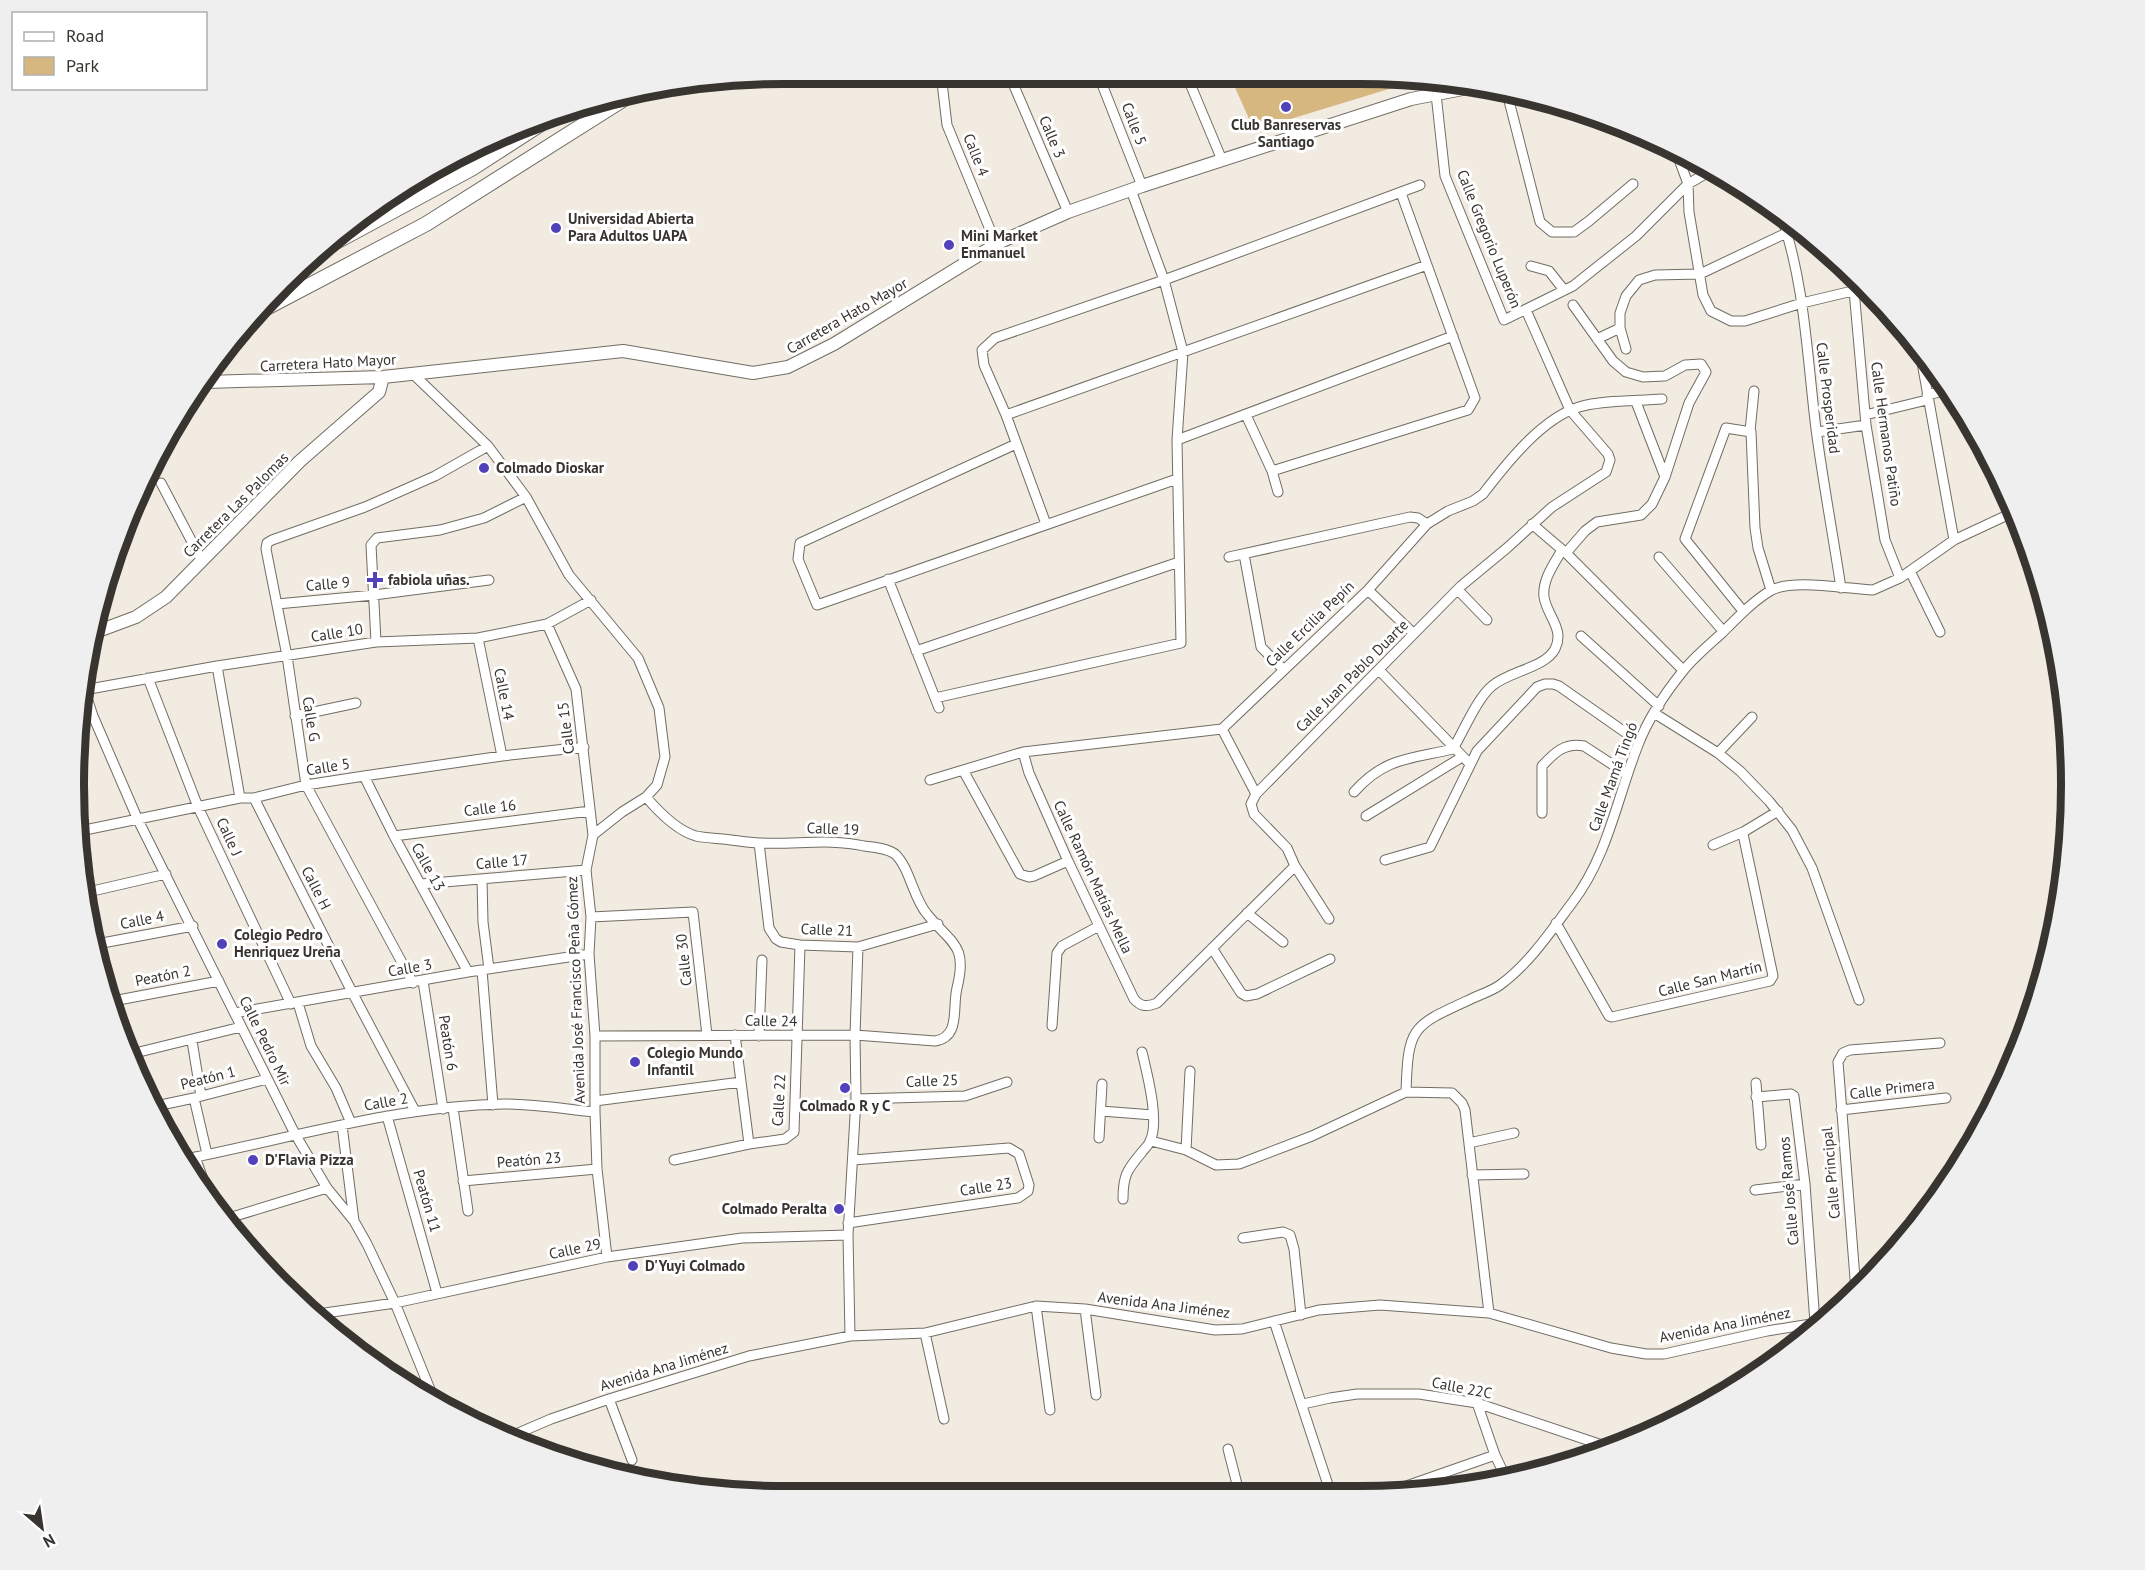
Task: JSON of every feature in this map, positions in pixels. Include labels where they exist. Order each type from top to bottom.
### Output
[{"type":"main road","points":[[277,302],[426,224],[604,108]]},
{"type":"main road","points":[[355,232],[471,169],[526,134]]},
{"type":"street","name":"Calle 4","points":[[942,84],[947,125],[996,244]]},
{"type":"street","name":"Calle 3","points":[[1013,84],[1068,212]]},
{"type":"street","name":"Calle 5","points":[[935,698],[1181,643],[1177,440],[1183,352],[1136,188],[1101,84]]},
{"type":"street","points":[[1190,84],[1222,160]]},
{"type":"street","name":"Carretera Hato Mayor","points":[[212,382],[383,378],[623,351],[753,373],[788,367],[834,344],[996,244],[1068,212],[1411,99],[1454,91]]},
{"type":"street","name":"Calle Gregorio Luperón","points":[[1436,94],[1445,176],[1503,318],[1506,320],[1573,286],[1636,236],[1688,184],[1704,174]]},
{"type":"street","points":[[1510,100],[1540,222],[1552,232],[1574,232],[1633,184]]},
{"type":"street","points":[[1680,161],[1688,184],[1689,212],[1703,295],[1711,311],[1731,321],[1745,321],[1854,290]]},
{"type":"street","points":[[1046,524],[1006,415],[984,365],[982,350],[994,338],[1164,280],[1420,185]]},
{"type":"street","points":[[1272,471],[1468,410],[1475,398],[1401,193]]},
{"type":"street","name":"Calle Prosperidad","points":[[1785,228],[1802,303],[1816,432],[1841,588]]},
{"type":"street","points":[[1626,350],[1620,328],[1620,313],[1626,296],[1639,280],[1655,275],[1700,274],[1790,231]]},
{"type":"street","points":[[1006,415],[1427,265]]},
{"type":"street","points":[[1531,266],[1549,271],[1564,290]]},
{"type":"street","name":"Calle Hermanos Patiño","points":[[1854,290],[1866,420],[1885,540],[1900,578]]},
{"type":"street","points":[[1354,792],[1366,778],[1384,766],[1404,758],[1453,748],[1481,698],[1491,686],[1513,672],[1545,660],[1556,646],[1559,634],[1544,597],[1548,576],[1564,552],[1597,522],[1641,515],[1652,504],[1665,477],[1689,403],[1706,372],[1701,364],[1685,365],[1665,376],[1643,377],[1626,372],[1613,361],[1573,305]]},
{"type":"street","points":[[1526,310],[1570,410]]},
{"type":"street","points":[[1597,339],[1620,328]]},
{"type":"street","points":[[1177,440],[1453,336]]},
{"type":"street","points":[[1922,367],[1954,540]]},
{"type":"street","points":[[412,373],[488,446],[526,497],[569,575],[638,658],[659,708],[665,758],[657,785],[646,797],[592,835]]},
{"type":"street","name":"Carretera Las Palomas","points":[[102,630],[136,617],[166,597],[300,461],[379,392],[383,378]]},
{"type":"street","points":[[1754,391],[1750,431],[1755,528],[1758,548],[1771,590]]},
{"type":"street","points":[[1816,432],[1866,420],[1941,393]]},
{"type":"street","name":"Calle Ercilia Pepín","points":[[1222,729],[1368,590],[1427,524],[1483,494],[1533,436],[1570,410],[1586,405],[1662,399]]},
{"type":"street","points":[[1636,402],[1665,477]]},
{"type":"street","name":"Calle Juan Pablo Duarte","points":[[1256,794],[1458,590],[1552,507],[1601,476],[1610,466],[1608,454],[1570,410]]},
{"type":"street","points":[[1246,415],[1272,471],[1278,492]]},
{"type":"street","points":[[1743,611],[1686,541],[1685,536],[1725,429],[1750,431]]},
{"type":"street","points":[[1016,444],[800,543],[798,559],[817,605],[1177,479]]},
{"type":"street","name":"Calle G","points":[[413,983],[306,785],[287,656],[266,549],[267,543],[272,540],[365,507],[435,476],[488,446]]},
{"type":"street","points":[[161,483],[202,561]]},
{"type":"street","points":[[376,642],[371,545],[377,538],[440,530],[484,518],[526,497]]},
{"type":"street","name":"Calle Mamá Tingó","points":[[1406,1092],[1407,1059],[1415,1032],[1421,1025],[1443,1012],[1498,986],[1532,953],[1556,923],[1590,875],[1602,851],[1639,742],[1656,710],[1683,670],[1743,611],[1771,590],[1786,585],[1873,590],[1900,578],[1954,540],[2008,516]]},
{"type":"street","points":[[1229,557],[1410,517],[1418,518],[1427,524]]},
{"type":"street","points":[[1532,524],[1564,552],[1683,670]]},
{"type":"street","points":[[1244,554],[1261,647],[1284,670]]},
{"type":"street","points":[[1659,557],[1723,631]]},
{"type":"street","points":[[916,651],[1179,562]]},
{"type":"street","points":[[1910,571],[1940,632]]},
{"type":"street","points":[[888,579],[939,708]]},
{"type":"street","name":"Calle 9","points":[[277,604],[374,595],[489,580]]},
{"type":"street","points":[[1368,590],[1414,634]]},
{"type":"street","points":[[1458,590],[1487,620]]},
{"type":"street","name":"Calle 10","points":[[91,685],[376,642],[478,638],[547,624],[591,600]]},
{"type":"street","name":"Calle 15","points":[[547,624],[576,688],[592,835]]},
{"type":"street","points":[[1581,636],[1656,710],[1740,771],[1778,811],[1798,840],[1812,868],[1860,1000]]},
{"type":"street","name":"Calle 14","points":[[478,638],[502,756]]},
{"type":"street","points":[[217,666],[240,798]]},
{"type":"street","points":[[1379,670],[1470,764]]},
{"type":"street","name":"Calle J","points":[[148,678],[198,807],[294,1003],[311,1046],[336,1088],[346,1124],[354,1221]]},
{"type":"street","points":[[1385,860],[1430,847],[1470,764],[1486,740],[1531,693],[1545,684],[1559,686],[1639,742]]},
{"type":"street","points":[[295,716],[356,703]]},
{"type":"street","name":"Calle Pedro Mir","points":[[89,704],[138,820],[295,1134],[327,1188],[354,1221],[367,1244],[395,1303],[430,1390]]},
{"type":"street","points":[[88,717],[93,716]]},
{"type":"street","points":[[1718,753],[1752,717]]},
{"type":"street","points":[[930,780],[1023,752],[1222,729],[1256,794],[1251,804],[1254,814],[1287,848],[1295,866],[1329,919]]},
{"type":"street","points":[[1542,813],[1542,766],[1562,748],[1584,746],[1627,774]]},
{"type":"street","name":"Calle 5","points":[[86,830],[240,798],[254,798],[306,785],[502,756],[584,747]]},
{"type":"street","name":"Calle Ramón Matías Mella","points":[[1023,752],[1029,773],[1068,861],[1134,999],[1141,1006],[1157,1003],[1212,948]]},
{"type":"street","points":[[1366,816],[1462,757]]},
{"type":"street","points":[[963,770],[1020,874],[1034,876],[1068,861]]},
{"type":"street","name":"Calle 13","points":[[364,776],[468,972]]},
{"type":"street","name":"Calle 19","points":[[646,797],[658,811],[695,836],[759,843],[850,842],[889,851],[900,861],[921,906],[957,948],[961,959],[953,1028],[946,1038]]},
{"type":"street","name":"Calle H","points":[[254,798],[415,1112]]},
{"type":"street","name":"Calle 16","points":[[394,836],[590,811]]},
{"type":"street","points":[[1713,845],[1743,832],[1778,811]]},
{"type":"street","name":"Calle San Martín","points":[[1556,923],[1609,1016],[1612,1017],[1770,981],[1773,976],[1743,832]]},
{"type":"street","name":"Avenida José Francisco Peña Gómez","points":[[592,835],[586,870],[591,917],[589,954],[595,1036],[597,1169],[607,1257]]},
{"type":"street","name":"Calle 21","points":[[759,843],[770,928],[776,939],[800,945],[858,947],[938,924]]},
{"type":"street","points":[[1295,866],[1212,948],[1241,993],[1246,996],[1257,994],[1330,959]]},
{"type":"street","name":"Calle 17","points":[[421,884],[586,870]]},
{"type":"street","points":[[92,891],[166,874]]},
{"type":"street","points":[[482,879],[494,1105]]},
{"type":"street","name":"Calle 30","points":[[591,917],[693,912],[707,1035]]},
{"type":"street","points":[[1247,913],[1283,942]]},
{"type":"street","name":"Calle 4","points":[[102,943],[193,926]]},
{"type":"street","points":[[1052,1026],[1057,952],[1062,946],[1099,926]]},
{"type":"street","name":"Calle 22","points":[[674,1160],[785,1138],[794,1132],[800,945]]},
{"type":"street","points":[[850,1336],[848,1223],[856,1099],[855,1035],[858,947]]},
{"type":"street","name":"Calle 3","points":[[235,1013],[468,972],[589,954]]},
{"type":"street","points":[[759,1036],[762,960]]},
{"type":"street","name":"Peatón 2","points":[[118,1000],[219,981]]},
{"type":"street","name":"Peatón 6","points":[[423,981],[468,1211]]},
{"type":"street","points":[[137,1053],[242,1027]]},
{"type":"street","points":[[735,1035],[749,1144]]},
{"type":"street","name":"Calle 24","points":[[595,1036],[855,1035],[935,1041],[946,1038]]},
{"type":"street","points":[[192,1041],[197,1097],[207,1154]]},
{"type":"street","name":"Calle Principal","points":[[1855,1282],[1838,1062],[1843,1053],[1850,1050],[1940,1043]]},
{"type":"street","points":[[1123,1199],[1123,1181],[1130,1166],[1150,1141],[1153,1129],[1150,1087],[1142,1052]]},
{"type":"street","points":[[1186,1150],[1190,1071]]},
{"type":"street","name":"Peatón 1","points":[[161,1105],[267,1079]]},
{"type":"street","points":[[595,1101],[741,1082]]},
{"type":"street","name":"Calle 25","points":[[856,1099],[966,1096],[1007,1082]]},
{"type":"street","points":[[1756,1083],[1761,1145]]},
{"type":"street","points":[[1100,1138],[1102,1084]]},
{"type":"street","points":[[1150,1141],[1186,1150],[1216,1165],[1239,1164],[1311,1136],[1406,1092],[1452,1093],[1462,1103],[1469,1143],[1489,1313]]},
{"type":"street","name":"Calle José Ramos","points":[[1756,1097],[1791,1094],[1794,1096],[1818,1315]]},
{"type":"street","name":"Calle Primera","points":[[1841,1110],[1946,1098]]},
{"type":"street","name":"Calle 2","points":[[192,1158],[295,1134],[415,1112],[494,1105],[595,1112]]},
{"type":"street","points":[[1101,1111],[1153,1115]]},
{"type":"street","name":"Peatón 11","points":[[387,1116],[437,1293]]},
{"type":"street","points":[[1469,1143],[1514,1133]]},
{"type":"street","name":"Calle 23","points":[[848,1223],[1018,1198],[1028,1191],[1029,1185],[1019,1154],[1009,1148],[853,1160]]},
{"type":"street","name":"Peatón 23","points":[[463,1181],[597,1169]]},
{"type":"street","points":[[1472,1175],[1524,1174]]},
{"type":"street","points":[[1755,1190],[1805,1184]]},
{"type":"street","points":[[233,1217],[327,1188]]},
{"type":"street","points":[[1243,1238],[1283,1232],[1290,1235],[1294,1249],[1301,1315]]},
{"type":"street","name":"Calle 29","points":[[324,1313],[395,1303],[607,1257],[742,1238],[848,1235]]},
{"type":"street","name":"Avenida Ana Jiménez","points":[[518,1433],[609,1399],[749,1356],[850,1336],[925,1333],[1036,1306],[1085,1309],[1215,1330],[1242,1329],[1319,1310],[1380,1305],[1489,1313],[1611,1348],[1646,1354],[1664,1354],[1807,1324]]},
{"type":"street","points":[[1036,1306],[1050,1410]]},
{"type":"street","points":[[1085,1309],[1096,1395]]},
{"type":"street","points":[[1275,1321],[1328,1486]]},
{"type":"street","points":[[925,1333],[944,1419]]},
{"type":"street","name":"Calle 22C","points":[[1303,1404],[1357,1394],[1419,1394],[1477,1403],[1599,1444]]},
{"type":"street","points":[[609,1399],[632,1460]]},
{"type":"street","points":[[1477,1403],[1503,1471]]},
{"type":"street","points":[[1228,1449],[1237,1486]]},
{"type":"street","points":[[1414,1483],[1496,1455]]},
{"type":"green space","name":"Club Banreservas Santiago","points":[[1233,84],[1400,86],[1254,130]]},
{"type":"place","name":"Club Banreservas Santiago","points":[[1286,107]]},
{"type":"place","name":"Universidad Abierta Para Adultos UAPA","points":[[556,228]]},
{"type":"place","name":"Mini Market Enmanuel","points":[[949,245]]},
{"type":"place","name":"Colmado Dioskar","points":[[484,468]]},
{"type":"place","name":"fabiola uñas.","points":[[375,580]]},
{"type":"place","name":"Colegio Pedro Henriquez Ureña","points":[[222,944]]},
{"type":"place","name":"Colegio Mundo Infantil","points":[[635,1062]]},
{"type":"place","name":"Colmado R y C","points":[[845,1088]]},
{"type":"place","name":"D'Flavia Pizza","points":[[253,1160]]},
{"type":"place","name":"Colmado Peralta","points":[[839,1209]]},
{"type":"place","name":"D'Yuyi Colmado","points":[[633,1266]]}]
